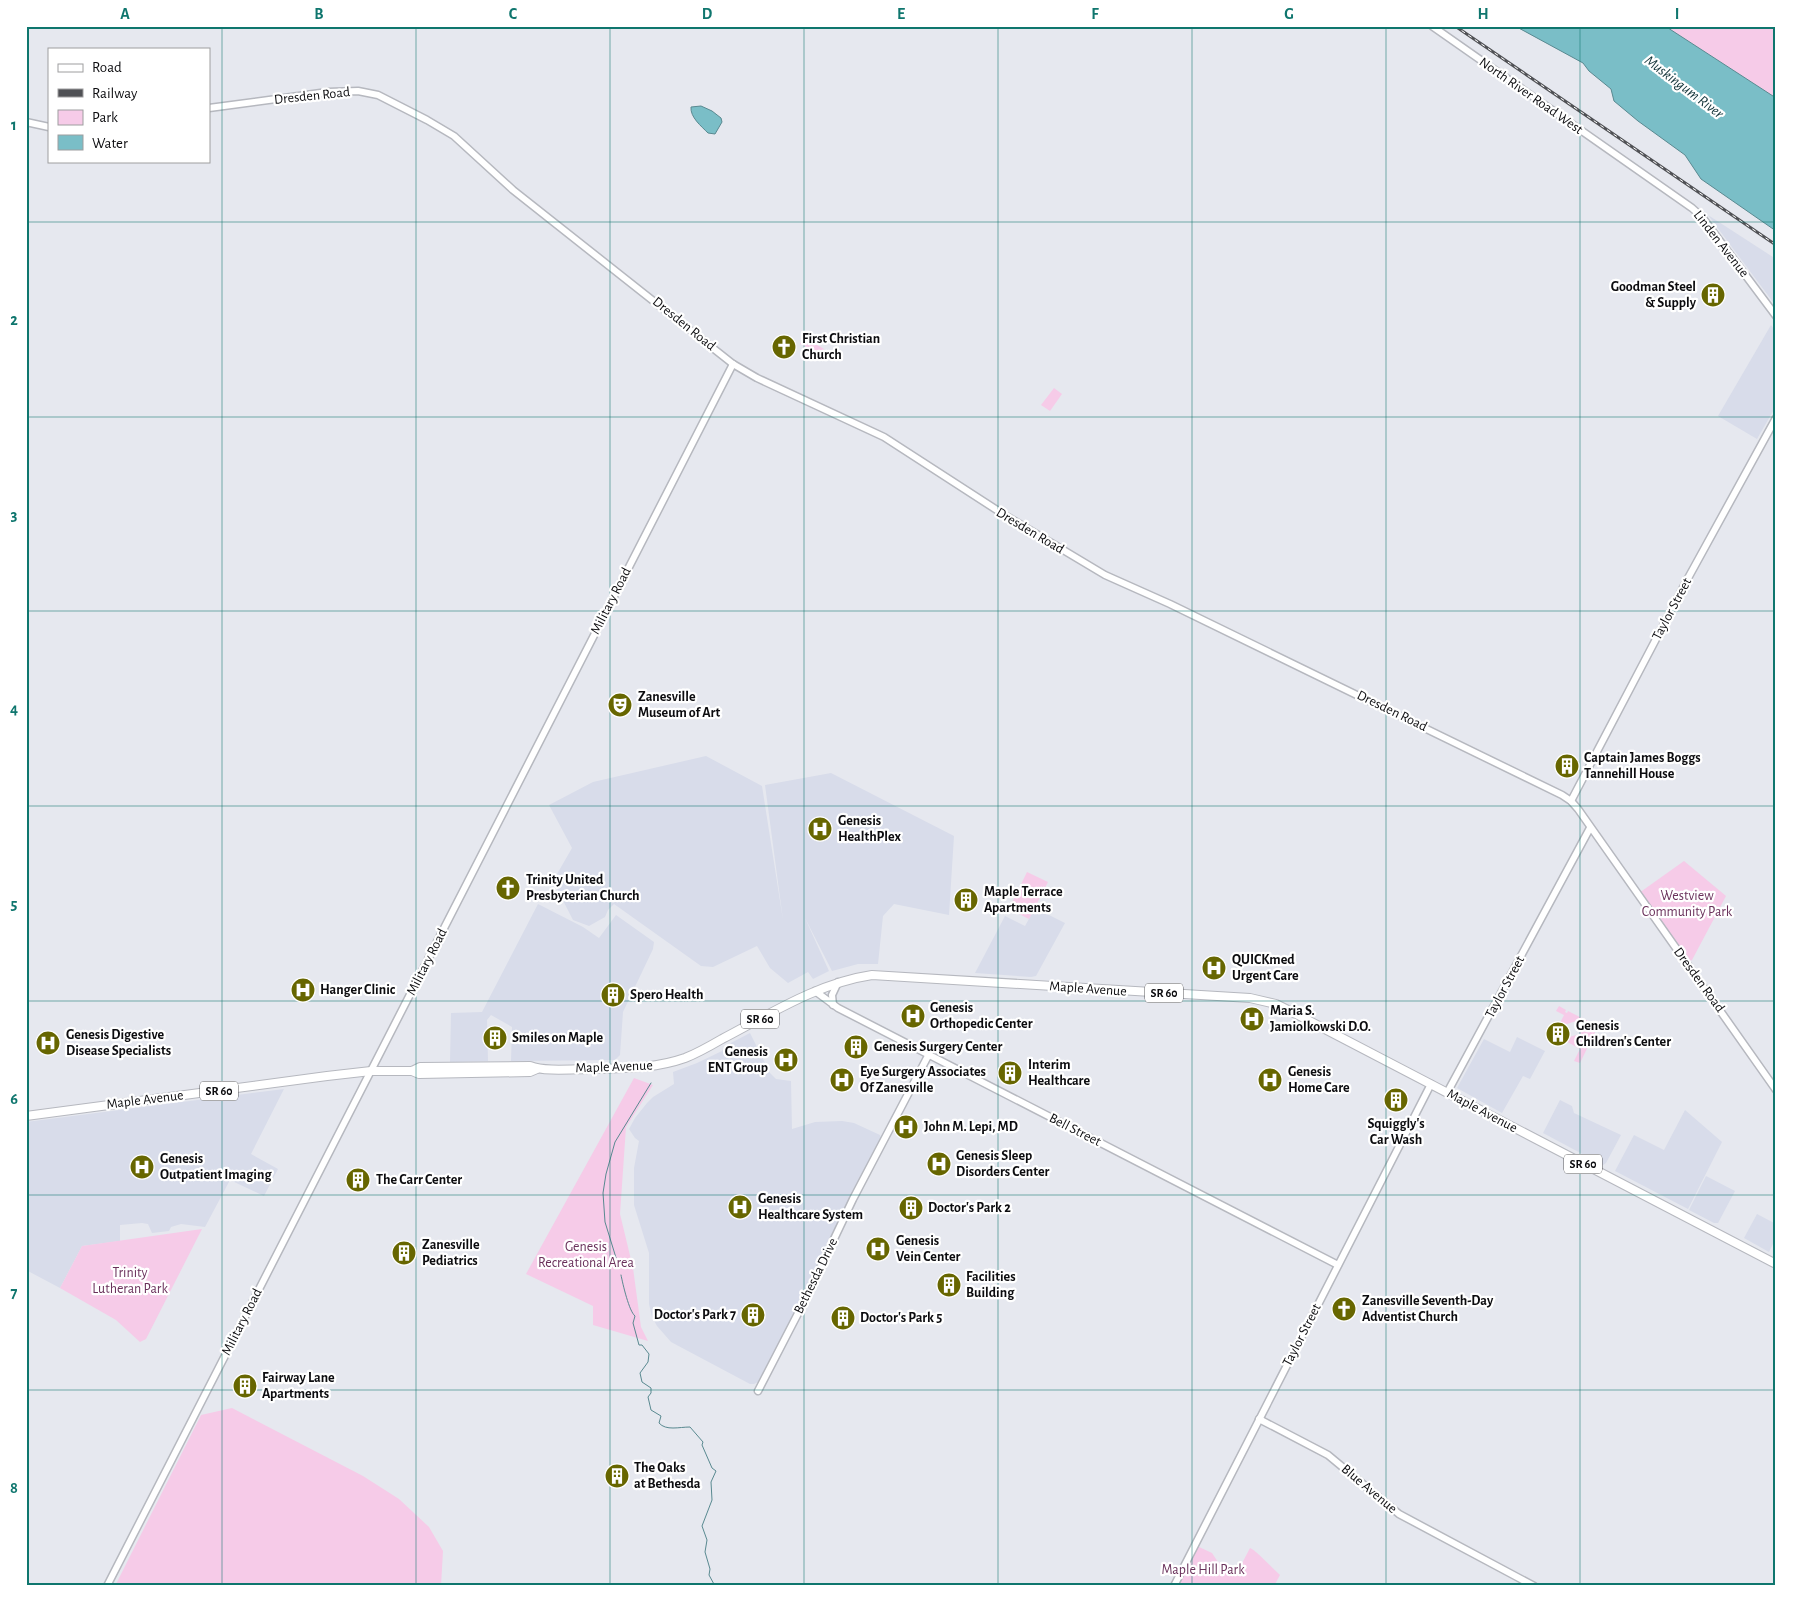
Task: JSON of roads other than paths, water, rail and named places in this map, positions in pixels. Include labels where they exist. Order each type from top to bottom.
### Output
[{"type":"main road","name":"Maple Avenue","points":[[26,1116],[371,1071],[412,1070],[420,1067],[530,1066],[537,1069],[644,1067],[690,1056],[815,991],[838,982],[872,975],[1263,1000],[1294,1013],[1776,1264]]},
{"type":"street","name":"North River Road West","points":[[1432,26],[1631,165]]},
{"type":"street","name":"Dresden Road","points":[[210,108],[328,92],[358,91],[378,95],[433,122],[454,136],[519,195],[732,364],[884,437],[1003,514],[1112,579],[1150,594],[1214,624],[1545,786],[1571,801],[1776,1090]]},
{"type":"street","points":[[26,122],[48,127]]},
{"type":"street","name":"Linden Avenue","points":[[1631,165],[1698,212],[1776,316]]},
{"type":"street","name":"Military Road","points":[[107,1586],[732,364]]},
{"type":"street","name":"Taylor Street","points":[[1571,801],[1691,573],[1776,418]]},
{"type":"street","name":"Taylor Street","points":[[1448,1093],[1590,828]]},
{"type":"street","points":[[833,1005],[832,995],[838,982]]},
{"type":"street","name":"Bell Street","points":[[815,991],[833,1005],[1338,1265]]},
{"type":"street","name":"Bethesda Drive","points":[[758,1390],[929,1054]]},
{"type":"street","name":"Taylor Street","points":[[1174,1586],[1431,1084]]},
{"type":"street","name":"Blue Avenue","points":[[1259,1419],[1328,1455],[1381,1501],[1403,1517],[1534,1586]]},
{"type":"water","name":"Muskingum River","points":[[1515,26],[1665,26],[1776,98],[1776,231],[1701,179],[1685,155],[1614,101],[1611,89],[1589,71],[1583,63]]},
{"type":"water","points":[[701,106],[721,118],[722,122],[715,134],[708,133],[692,114],[691,107]]},
{"type":"waterway","points":[[617,1261],[605,1222],[603,1193],[606,1174],[615,1142],[651,1083]]},
{"type":"waterway","points":[[621,1275],[628,1303],[635,1316],[633,1323],[639,1345],[642,1345],[649,1354],[648,1362],[640,1373],[642,1382],[651,1388],[651,1393],[648,1397],[651,1410],[661,1416],[659,1423],[665,1427],[690,1427],[703,1442],[702,1445],[712,1468],[716,1471],[711,1482],[712,1500],[702,1526],[707,1540],[705,1552],[710,1569],[709,1575],[715,1586]]},
{"type":"railway","points":[[1455,26],[1776,245]]},
{"type":"place","name":"Goodman Steel & Supply","points":[[1713,295]]},
{"type":"place","name":"First Christian Church","points":[[784,347]]},
{"type":"place","name":"Zanesville Museum of Art","points":[[620,705]]},
{"type":"place","name":"Captain James Boggs Tannehill House","points":[[1567,766]]},
{"type":"place","name":"Genesis HealthPlex","points":[[820,829]]},
{"type":"place","name":"Trinity United Presbyterian Church","points":[[508,888]]},
{"type":"place","name":"Maple Terrace Apartments","points":[[966,900]]},
{"type":"place","name":"QUICKmed Urgent Care","points":[[1214,968]]},
{"type":"place","name":"Hanger Clinic","points":[[303,990]]},
{"type":"place","name":"Spero Health","points":[[613,995]]},
{"type":"place","name":"Genesis Orthopedic Center","points":[[913,1016]]},
{"type":"place","name":"Maria S. Jamiolkowski D.O.","points":[[1252,1019]]},
{"type":"place","name":"Genesis Children's Center","points":[[1558,1034]]},
{"type":"place","name":"Smiles on Maple","points":[[495,1038]]},
{"type":"place","name":"Genesis Digestive Disease Specialists","points":[[48,1043]]},
{"type":"place","name":"Genesis Surgery Center","points":[[856,1047]]},
{"type":"place","name":"Genesis ENT Group","points":[[786,1060]]},
{"type":"place","name":"Interim Healthcare","points":[[1010,1073]]},
{"type":"place","name":"Eye Surgery Associates Of Zanesville","points":[[842,1080]]},
{"type":"place","name":"Genesis Home Care","points":[[1270,1080]]},
{"type":"place","name":"Squiggly's Car Wash","points":[[1396,1100]]},
{"type":"place","name":"John M. Lepi, MD","points":[[906,1127]]},
{"type":"place","name":"Genesis Sleep Disorders Center","points":[[939,1164]]},
{"type":"place","name":"Genesis Outpatient Imaging","points":[[142,1167]]},
{"type":"place","name":"The Carr Center","points":[[358,1180]]},
{"type":"place","name":"Genesis Healthcare System","points":[[740,1207]]},
{"type":"place","name":"Doctor's Park 2","points":[[911,1208]]},
{"type":"place","name":"Genesis Vein Center","points":[[878,1249]]},
{"type":"place","name":"Zanesville Pediatrics","points":[[404,1253]]},
{"type":"place","name":"Facilities Building","points":[[949,1285]]},
{"type":"place","name":"Zanesville Seventh-Day Adventist Church","points":[[1344,1309]]},
{"type":"place","name":"Doctor's Park 7","points":[[753,1315]]},
{"type":"place","name":"Doctor's Park 5","points":[[843,1318]]},
{"type":"place","name":"Fairway Lane Apartments","points":[[245,1386]]},
{"type":"place","name":"The Oaks at Bethesda","points":[[617,1476]]},
{"type":"park label","name":"Westview Community Park","points":[[1687,904]]},
{"type":"park label","name":"Genesis Recreational Area","points":[[586,1256]]},
{"type":"park label","name":"Trinity Lutheran Park","points":[[130,1282]]},
{"type":"park label","name":"Maple Hill Park","points":[[1203,1570]]}]
